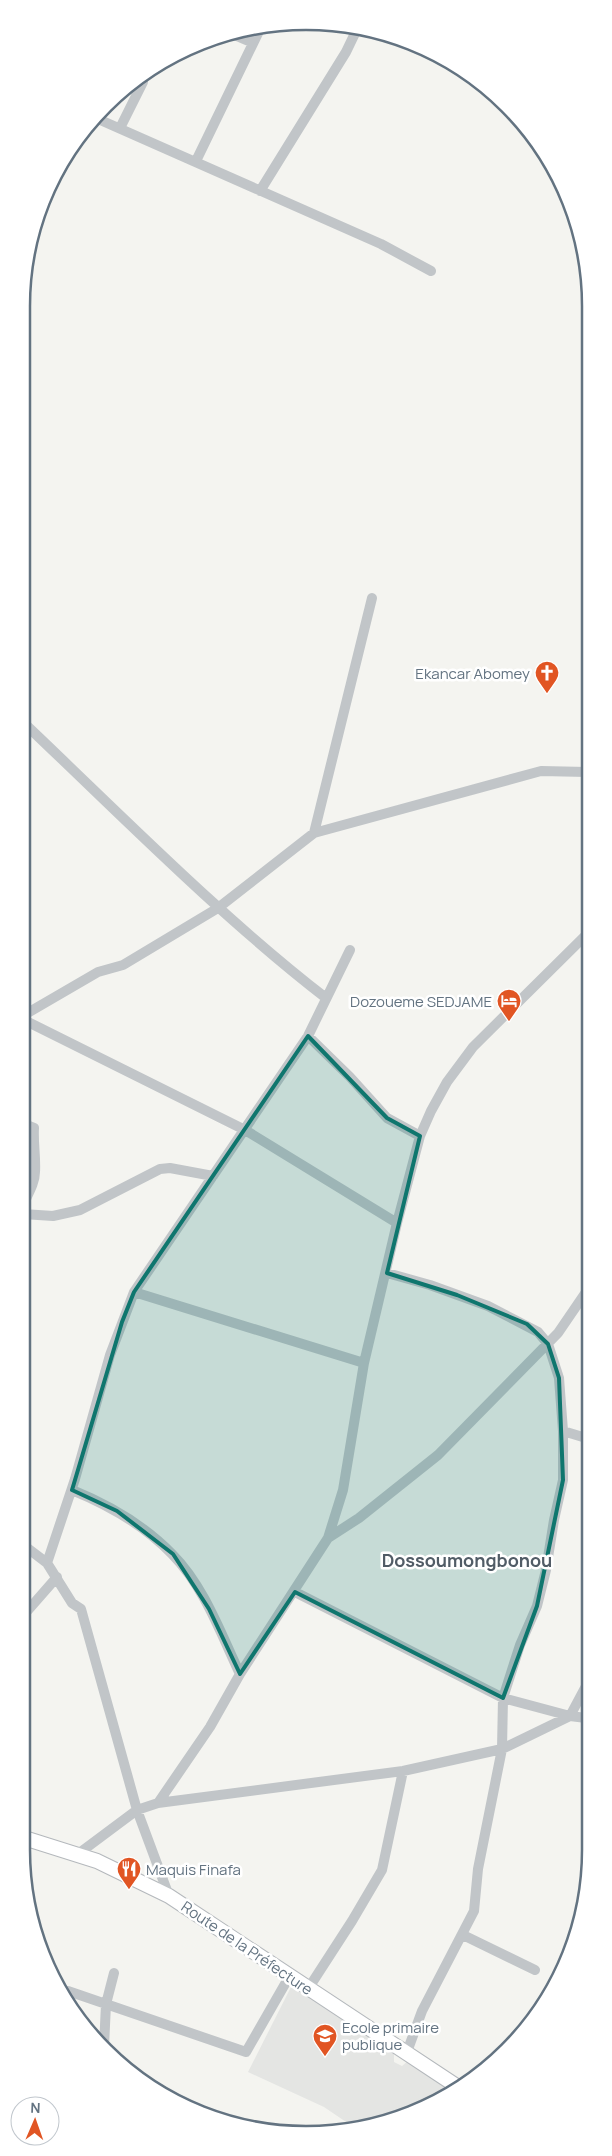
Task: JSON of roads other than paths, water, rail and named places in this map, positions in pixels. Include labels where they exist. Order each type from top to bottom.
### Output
[{"type":"street","points":[[196,161],[257,34]]},
{"type":"street","points":[[260,190],[346,52],[355,34]]},
{"type":"street","points":[[241,38],[253,43]]},
{"type":"street","points":[[120,128],[142,84]]},
{"type":"street","points":[[102,120],[381,244],[431,271]]},
{"type":"street","points":[[314,833],[372,598]]},
{"type":"street","points":[[30,729],[218,908],[278,960],[326,998]]},
{"type":"street","points":[[30,1012],[98,972],[123,965],[218,908],[314,833],[541,771],[582,772]]},
{"type":"street","points":[[158,1803],[210,1727],[240,1674],[295,1592],[328,1538],[343,1490],[364,1363],[387,1273],[397,1222],[420,1136],[431,1111],[447,1082],[473,1047],[582,939]]},
{"type":"street","points":[[47,1563],[72,1490],[110,1355],[134,1292],[246,1130],[308,1036],[350,950]]},
{"type":"street","points":[[30,1023],[246,1130],[397,1222]]},
{"type":"street","points":[[308,1036],[350,1077],[387,1118],[420,1136]]},
{"type":"street","points":[[30,1126],[34,1128],[35,1173],[30,1190]]},
{"type":"street","points":[[30,1214],[53,1216],[80,1210],[160,1169],[170,1168],[213,1176]]},
{"type":"street","points":[[387,1273],[430,1285],[488,1306],[538,1332],[548,1344],[559,1378],[563,1431],[563,1480],[546,1570],[537,1606],[520,1645],[503,1698],[502,1749],[478,1869],[474,1911],[422,2011],[407,2052]]},
{"type":"street","points":[[134,1292],[364,1363]]},
{"type":"street","points":[[328,1538],[359,1518],[438,1456],[548,1344],[558,1333],[582,1298]]},
{"type":"street","points":[[563,1431],[582,1437]]},
{"type":"street","points":[[72,1490],[117,1511],[173,1554],[190,1576],[209,1609],[240,1674]]},
{"type":"street","points":[[30,1550],[47,1563],[72,1603],[81,1609],[137,1810],[169,1896]]},
{"type":"street","points":[[30,1608],[57,1577]]},
{"type":"street","points":[[295,1592],[503,1698],[582,1718]]},
{"type":"street","points":[[78,1854],[137,1810],[158,1803],[404,1771],[502,1749],[570,1716],[582,1694]]},
{"type":"street","points":[[308,1989],[382,1870],[404,1771]]},
{"type":"street","name":"Route de la Préfecture","points":[[30,1840],[78,1854],[120,1870],[169,1896],[453,2083]]},
{"type":"street","points":[[462,1935],[535,1970]]},
{"type":"street","points":[[104,2038],[106,2004],[114,1973]]},
{"type":"street","points":[[69,1991],[246,2052],[289,1977]]},
{"type":"place","name":"Ekancar Abomey","points":[[547,694]]},
{"type":"place","name":"Dozoueme SEDJAME","points":[[509,1022]]},
{"type":"place","name":"Maquis Finafa","points":[[129,1890]]},
{"type":"place","name":"Ecole primaire publique","points":[[325,2057]]},
{"type":"district","name":"Dossoumongbonou","points":[[467,1560]]}]
